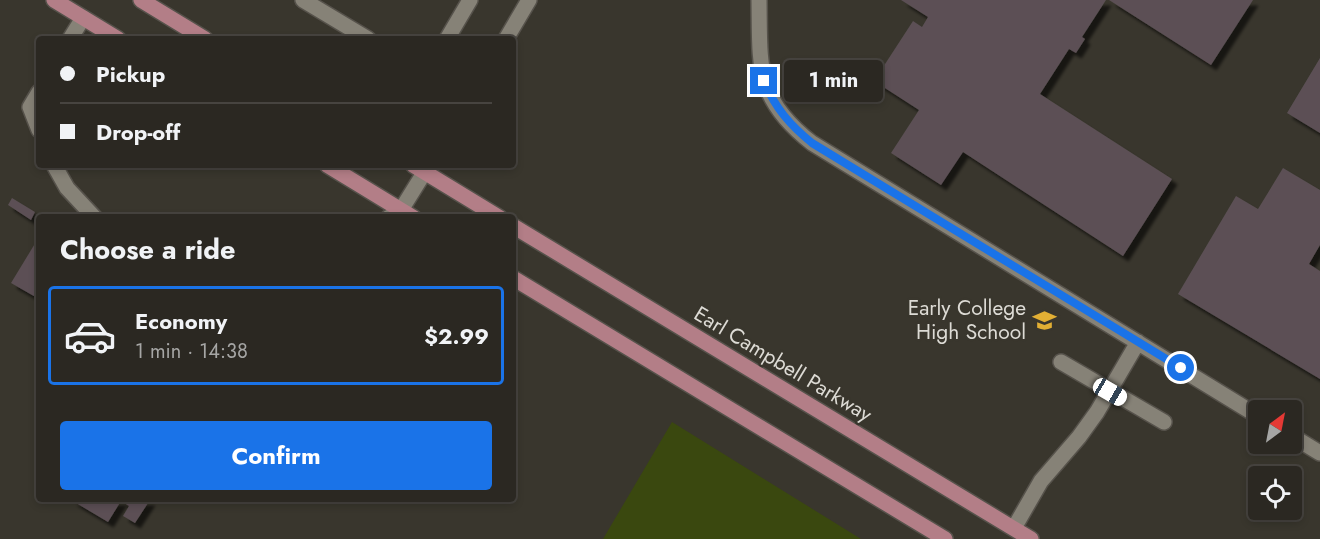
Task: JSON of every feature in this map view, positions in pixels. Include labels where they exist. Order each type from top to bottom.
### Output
[{"type":"main road","points":[[54,0],[113,36]]},
{"type":"main road","points":[[141,0],[200,36]]},
{"type":"main road","points":[[331,168],[398,214]]},
{"type":"main road","points":[[424,168],[494,214]]},
{"type":"main road","name":"Earl Campbell Parkway","points":[[516,228],[1031,539]]},
{"type":"main road","points":[[516,280],[945,539]]},
{"type":"street","points":[[303,0],[363,36]]},
{"type":"street","points":[[449,36],[470,0]]},
{"type":"street","points":[[508,36],[529,0]]},
{"type":"street","points":[[759,0],[760,61],[764,81],[782,116],[797,131],[820,148],[1248,410]]},
{"type":"street","points":[[72,36],[83,18]]},
{"type":"street","points":[[36,97],[30,107],[36,122]]},
{"type":"street","points":[[56,168],[67,188],[91,214]]},
{"type":"street","points":[[402,214],[422,168]]},
{"type":"street","points":[[1014,528],[1041,481],[1089,425],[1138,342]]},
{"type":"street","points":[[1061,362],[1164,422]]},
{"type":"street","points":[[1302,442],[1320,453]]},
{"type":"green space","points":[[672,422],[861,539],[603,539]]},
{"type":"building","points":[[901,0],[1106,0],[1082,37],[1085,39],[1076,53],[1069,49],[1040,94],[1172,179],[1123,256],[963,152],[941,185],[891,153],[919,110],[874,81],[913,21],[922,27],[928,17]]},
{"type":"building","points":[[1109,0],[1253,0],[1211,65]]},
{"type":"building","points":[[1320,58],[1320,133],[1287,113]]},
{"type":"building","points":[[1283,168],[1320,190],[1320,245],[1309,264],[1320,271],[1320,379],[1178,294],[1236,196],[1258,209]]},
{"type":"building","points":[[12,198],[35,212],[31,220],[8,205]]},
{"type":"building","points":[[36,242],[36,297],[11,283]]},
{"type":"building","points":[[74,502],[120,502],[108,522]]},
{"type":"building","points":[[123,502],[149,502],[135,523],[123,516],[129,506]]},
{"type":"place","name":"Early College High School","points":[[1044,320]]},
{"type":"route","points":[[764,81],[782,116],[812,143],[1181,368]]}]
